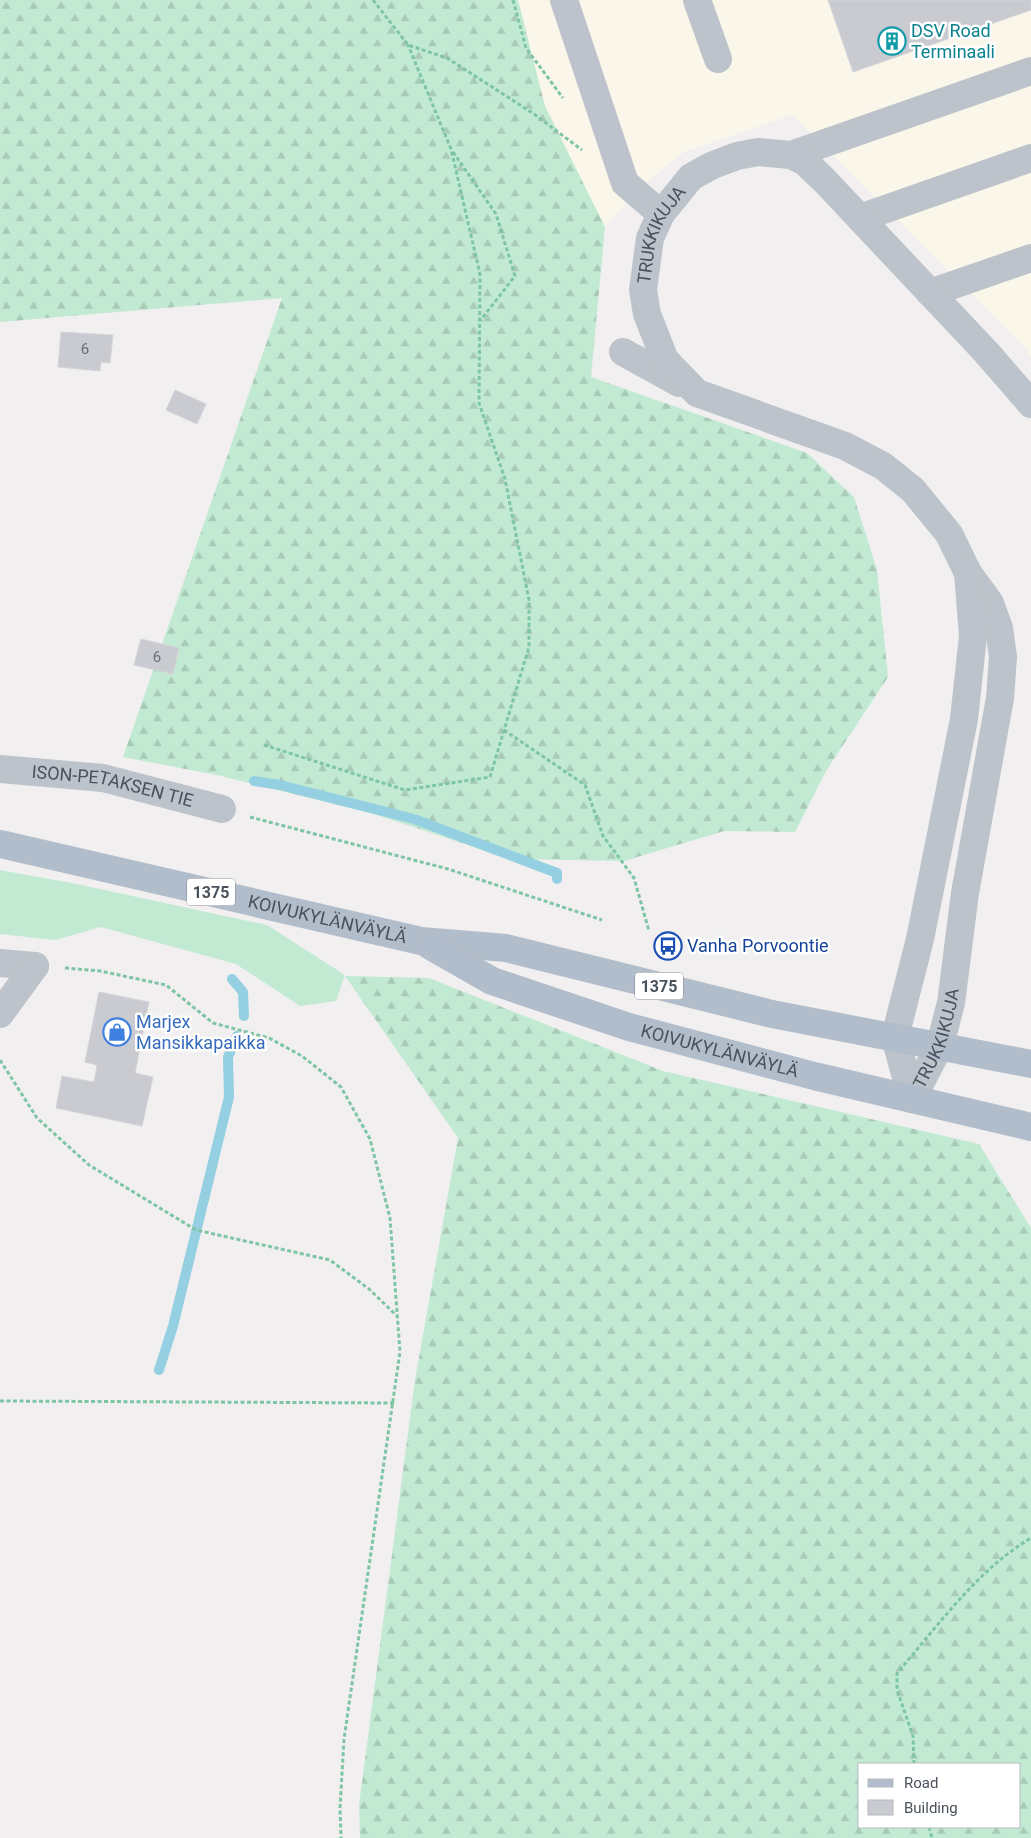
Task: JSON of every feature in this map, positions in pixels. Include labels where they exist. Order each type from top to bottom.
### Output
[{"type":"main road","name":"KOIVUKYLÄNVÄYLÄ","points":[[0,844],[422,941],[506,948],[772,1014],[940,1044],[1031,1064]]},
{"type":"main road","name":"KOIVUKYLÄNVÄYLÄ","points":[[422,941],[492,982],[629,1027],[814,1076],[1031,1127]]},
{"type":"street","points":[[564,0],[625,182],[661,214]]},
{"type":"street","points":[[697,0],[718,59]]},
{"type":"street","points":[[791,155],[1031,70]]},
{"type":"street","name":"TRUKKIKUJA","points":[[912,1099],[895,1037],[920,939],[964,719],[973,636],[969,583],[949,534],[913,490],[883,466],[845,446],[697,394],[665,360],[647,314],[643,290],[645,263],[650,238],[661,214],[691,178],[713,165],[737,156],[758,152],[791,155],[805,162],[860,218],[1031,404]]},
{"type":"street","points":[[860,218],[1031,158]]},
{"type":"street","points":[[930,293],[1031,258]]},
{"type":"street","points":[[623,352],[697,394]]},
{"type":"street","name":"TRUKKIKUJA","points":[[912,1099],[940,1044],[951,1003],[965,893],[1000,698],[1003,657],[999,628],[990,603],[969,583]]},
{"type":"street","name":"ISON-PETAKSEN TIE","points":[[0,770],[103,778],[222,809]]},
{"type":"street","points":[[0,963],[35,966]]},
{"type":"street","points":[[0,1014],[35,966]]},
{"type":"path","points":[[264,745],[405,790],[490,777],[529,647],[529,600],[505,479],[479,403],[480,274],[451,149],[408,45],[373,0]]},
{"type":"path","points":[[408,45],[447,58],[534,114],[587,154]]},
{"type":"path","points":[[451,149],[496,214],[515,276],[480,321]]},
{"type":"path","points":[[504,730],[585,785],[603,836],[634,878],[649,931]]},
{"type":"path","points":[[222,809],[448,869],[602,920]]},
{"type":"path","points":[[35,966],[100,971],[166,985],[213,1023],[269,1038],[302,1056],[341,1087],[370,1139],[390,1218],[400,1352],[344,1739],[340,1808],[341,1838]]},
{"type":"path","points":[[0,1060],[37,1118],[89,1165],[196,1230],[330,1260],[370,1289],[397,1316]]},
{"type":"path","points":[[0,1401],[394,1403]]},
{"type":"path","points":[[914,1763],[914,1736],[897,1690],[897,1673],[985,1573],[1014,1548],[1031,1538]]},
{"type":"shaded area","points":[[518,0],[1031,0],[1031,356],[1022,344],[792,115],[684,152],[643,185],[605,227],[545,106]]},
{"type":"green space","points":[[0,0],[518,0],[545,106],[605,227],[591,377],[807,453],[854,497],[877,570],[888,677],[826,771],[795,832],[724,831],[624,861],[510,859],[374,814],[217,775],[123,757],[282,298],[0,322]]},
{"type":"green space","points":[[0,870],[72,883],[267,925],[345,975],[336,1001],[300,1006],[236,964],[101,927],[55,940],[0,934]]},
{"type":"green space","points":[[345,976],[429,978],[663,1071],[979,1144],[1031,1228],[1031,1838],[360,1838],[359,1805],[415,1380],[458,1138]]},
{"type":"building","name":"DSV Road Terminaali","points":[[828,0],[1031,0],[1031,10],[853,72]]},
{"type":"building","points":[[61,332],[113,335],[110,363],[101,362],[100,371],[58,367]]},
{"type":"building","points":[[175,390],[206,404],[197,424],[166,410]]},
{"type":"building","points":[[141,639],[179,648],[173,674],[134,665]]},
{"type":"building","name":"Marjex Mansikkapaikka","points":[[99,992],[149,1002],[135,1073],[153,1077],[142,1126],[56,1108],[62,1076],[94,1082],[97,1065],[85,1062]]},
{"type":"waterway","points":[[254,781],[280,785],[414,819],[557,873],[557,879]]},
{"type":"waterway","points":[[232,979],[243,992],[244,1016]]},
{"type":"waterway","points":[[159,1370],[173,1326],[229,1097],[228,1057],[237,1036]]},
{"type":"place","name":"DSV Road Terminaali","points":[[892,41]]},
{"type":"place","name":"Vanha Porvoontie","points":[[668,946]]},
{"type":"place","name":"Marjex Mansikkapaikka","points":[[117,1032]]}]
